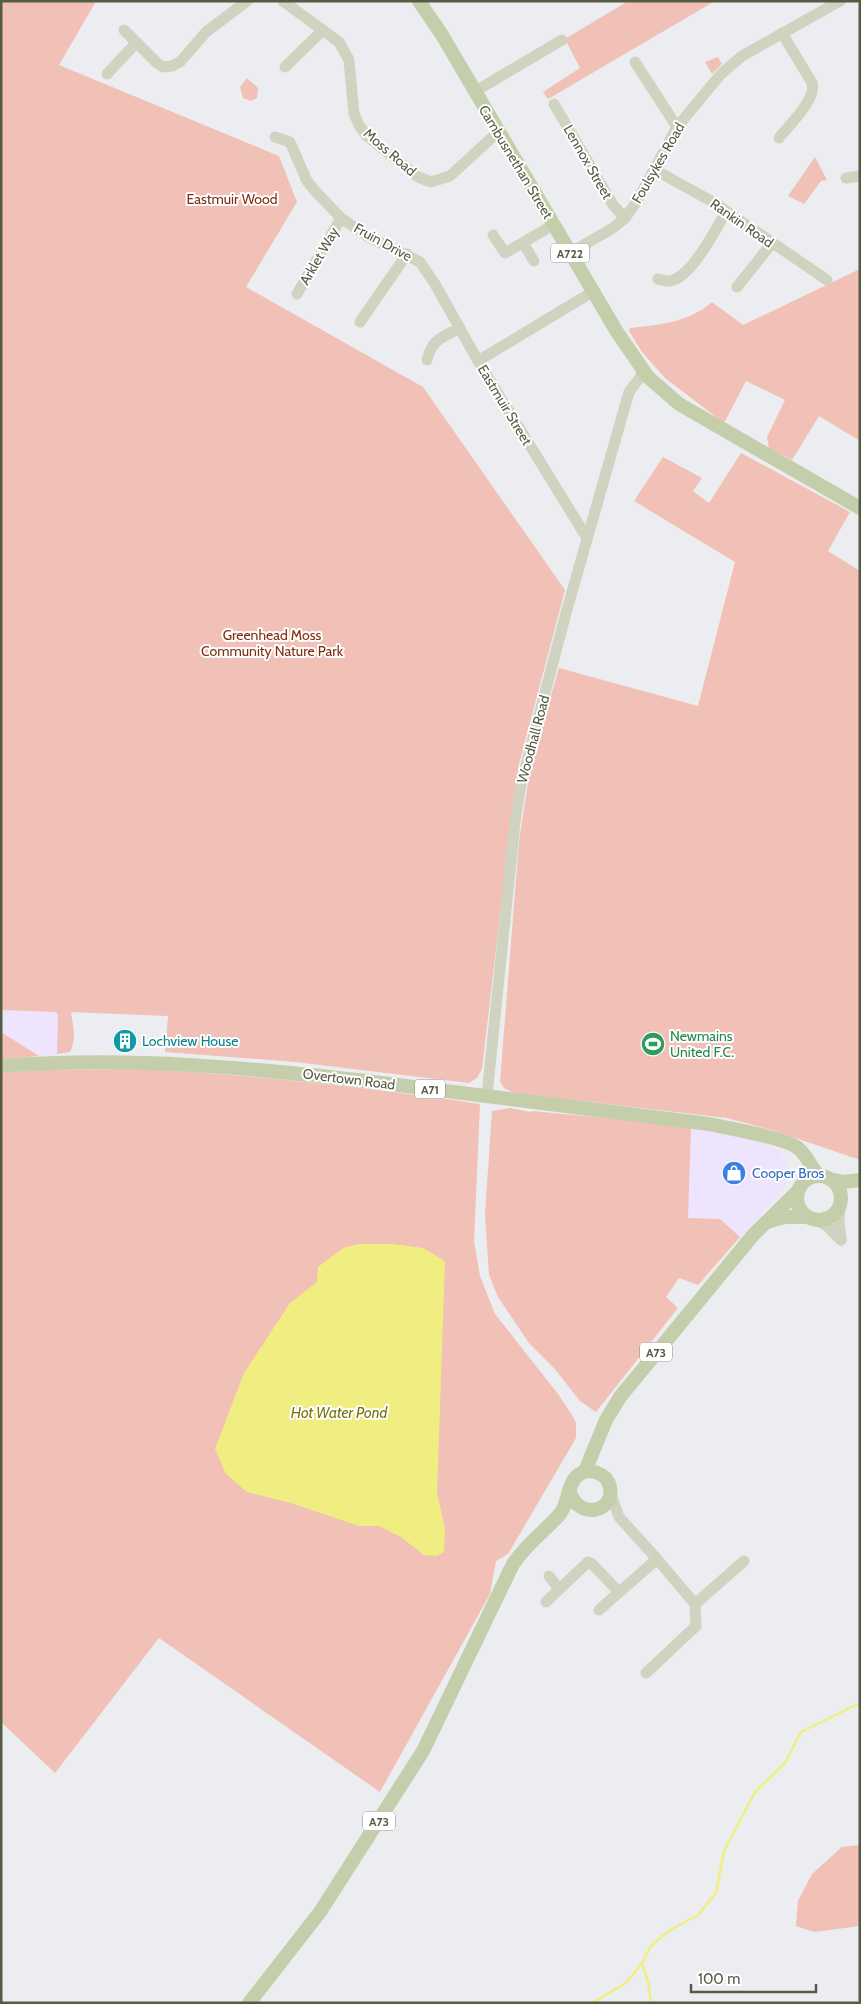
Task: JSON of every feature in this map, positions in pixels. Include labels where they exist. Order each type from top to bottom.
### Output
[{"type":"main road","name":"Cambusnethan Street","points":[[419,1],[442,35],[624,343],[644,372],[679,404],[860,508]]},
{"type":"main road","name":"Overtown Road","points":[[1,1066],[45,1062],[173,1064],[300,1073],[709,1124],[796,1146],[825,1178]]},
{"type":"main road","points":[[806,1158],[806,1176],[800,1188],[798,1206],[812,1219]]},
{"type":"main road","points":[[825,1178],[839,1189],[841,1204]]},
{"type":"main road","name":"A73","points":[[600,1437],[609,1413],[620,1397],[702,1295],[764,1223],[806,1180],[825,1178],[844,1182],[860,1180]]},
{"type":"main road","name":"A73","points":[[812,1219],[831,1217],[853,1185],[860,1180]]},
{"type":"main road","points":[[764,1223],[784,1217],[812,1219]]},
{"type":"main road","points":[[549,1525],[566,1504],[576,1477],[585,1471],[600,1437]]},
{"type":"main road","points":[[549,1525],[561,1517],[582,1509],[597,1509],[606,1502],[610,1492],[608,1481],[600,1473],[597,1453],[600,1437]]},
{"type":"main road","points":[[585,1471],[600,1473]]},
{"type":"main road","points":[[570,1492],[576,1505],[582,1509]]},
{"type":"main road","name":"A73","points":[[248,2003],[320,1912],[423,1751],[512,1564],[522,1549],[549,1525]]},
{"type":"street","name":"Moss Road","points":[[283,1],[339,42],[348,60],[354,114],[360,126],[367,136],[418,177],[431,182],[450,176],[498,132]]},
{"type":"street","name":"Foulsykes Road","points":[[570,253],[613,228],[625,218],[637,202],[677,127],[721,74],[742,56],[840,1]]},
{"type":"street","points":[[124,30],[157,63],[164,67],[172,66],[180,62],[206,32],[243,2]]},
{"type":"street","points":[[285,68],[322,30]]},
{"type":"street","points":[[779,138],[810,100],[814,88],[782,33]]},
{"type":"street","points":[[474,92],[562,40]]},
{"type":"street","points":[[107,74],[136,43]]},
{"type":"street","points":[[635,62],[677,127]]},
{"type":"street","name":"Lennox Street","points":[[554,104],[613,205],[625,218]]},
{"type":"street","name":"Fruin Drive","points":[[275,138],[290,142],[307,181],[341,218],[367,236],[420,262],[478,361]]},
{"type":"street","name":"Rankin Road","points":[[655,170],[696,191],[827,280]]},
{"type":"street","points":[[846,178],[860,176]]},
{"type":"street","points":[[658,279],[670,281],[686,272],[694,263],[726,212]]},
{"type":"street","name":"Arklet Way","points":[[297,294],[341,218]]},
{"type":"street","points":[[494,235],[505,253],[554,225]]},
{"type":"street","points":[[523,242],[534,261]]},
{"type":"street","points":[[737,287],[772,243]]},
{"type":"street","points":[[360,322],[407,254]]},
{"type":"street","name":"Eastmuir Street","points":[[588,533],[478,361],[594,291]]},
{"type":"street","points":[[427,360],[430,348],[440,338],[460,328]]},
{"type":"street","name":"Woodhall Road","points":[[487,1096],[515,822],[521,784],[588,533],[629,392],[644,372]]},
{"type":"street","points":[[812,1219],[827,1226],[841,1240],[839,1222],[841,1204]]},
{"type":"street","points":[[610,1492],[619,1517],[695,1604],[696,1626],[646,1673]]},
{"type":"street","points":[[597,1509],[619,1517]]},
{"type":"street","points":[[600,1610],[657,1559]]},
{"type":"street","points":[[695,1604],[744,1561]]},
{"type":"street","points":[[546,1602],[588,1562],[619,1592]]},
{"type":"street","points":[[549,1576],[559,1589]]},
{"type":"shaded area","points":[[1,1010],[56,1012],[58,1015],[57,1054],[39,1056],[1,1032]]},
{"type":"shaded area","points":[[691,1126],[747,1138],[764,1144],[776,1149],[786,1160],[787,1183],[740,1237],[720,1219],[688,1218]]},
{"type":"green space","name":"Greenhead Moss Community Nature Park","points":[[1,1],[93,1],[95,3],[59,65],[279,156],[297,202],[246,287],[423,387],[565,590],[519,764],[482,1069],[477,1078],[469,1083],[295,1062],[165,1052],[168,1016],[71,1012],[74,1032],[72,1047],[70,1052],[57,1054],[58,1015],[56,1012],[1,1010]]},
{"type":"green space","points":[[628,1],[715,1],[548,99],[543,92],[580,68],[565,39]]},
{"type":"green space","points":[[718,57],[722,64],[712,74],[705,62]]},
{"type":"green space","points":[[247,78],[258,88],[257,98],[251,101],[243,98],[240,87]]},
{"type":"green space","points":[[815,157],[827,180],[821,181],[804,204],[788,196]]},
{"type":"green space","points":[[860,269],[860,441],[819,416],[792,460],[769,448],[767,437],[785,400],[746,381],[724,423],[665,378],[642,352],[629,331],[630,328],[663,324],[684,318],[703,309],[712,302],[743,325]]},
{"type":"green space","points":[[741,453],[850,512],[828,551],[860,571],[860,1160],[775,1131],[727,1118],[514,1093],[504,1088],[500,1082],[519,841],[531,763],[559,668],[698,706],[735,562],[634,501],[663,457],[702,478],[693,491],[709,503]]},
{"type":"green space","points":[[1,1032],[39,1056],[1,1059]]},
{"type":"green space","points":[[149,1069],[315,1083],[480,1104],[474,1241],[480,1276],[495,1314],[558,1394],[572,1415],[576,1423],[576,1438],[508,1554],[496,1561],[490,1594],[380,1792],[159,1638],[55,1773],[1,1722],[1,1073],[36,1070]]},
{"type":"green space","points":[[510,1108],[531,1112],[691,1126],[688,1218],[720,1219],[740,1237],[698,1285],[679,1278],[666,1297],[678,1308],[596,1412],[580,1401],[554,1368],[529,1343],[498,1297],[489,1275],[485,1214],[492,1111]]},
{"type":"green space","points":[[860,1845],[860,1926],[814,1932],[796,1926],[798,1901],[812,1874],[842,1847]]},
{"type":"water","name":"Hot Water Pond","points":[[359,1244],[392,1244],[423,1248],[445,1261],[437,1493],[445,1529],[444,1552],[437,1556],[424,1555],[401,1537],[379,1526],[359,1526],[291,1503],[247,1492],[226,1474],[215,1449],[244,1373],[290,1303],[317,1282],[318,1267],[343,1248]]},
{"type":"waterway","points":[[651,2003],[648,1982],[642,1963],[651,1946],[670,1930],[698,1915],[716,1893],[724,1851],[755,1792],[785,1763],[801,1732],[860,1703]]},
{"type":"waterway","points":[[592,2003],[626,1983],[642,1963]]},
{"type":"place","name":"Lochview House","points":[[125,1041]]},
{"type":"place","name":"Newmains United F.C.","points":[[653,1044]]},
{"type":"place","name":"Cooper Bros","points":[[734,1173]]},
{"type":"park label","name":"Eastmuir Wood","points":[[232,199]]}]
